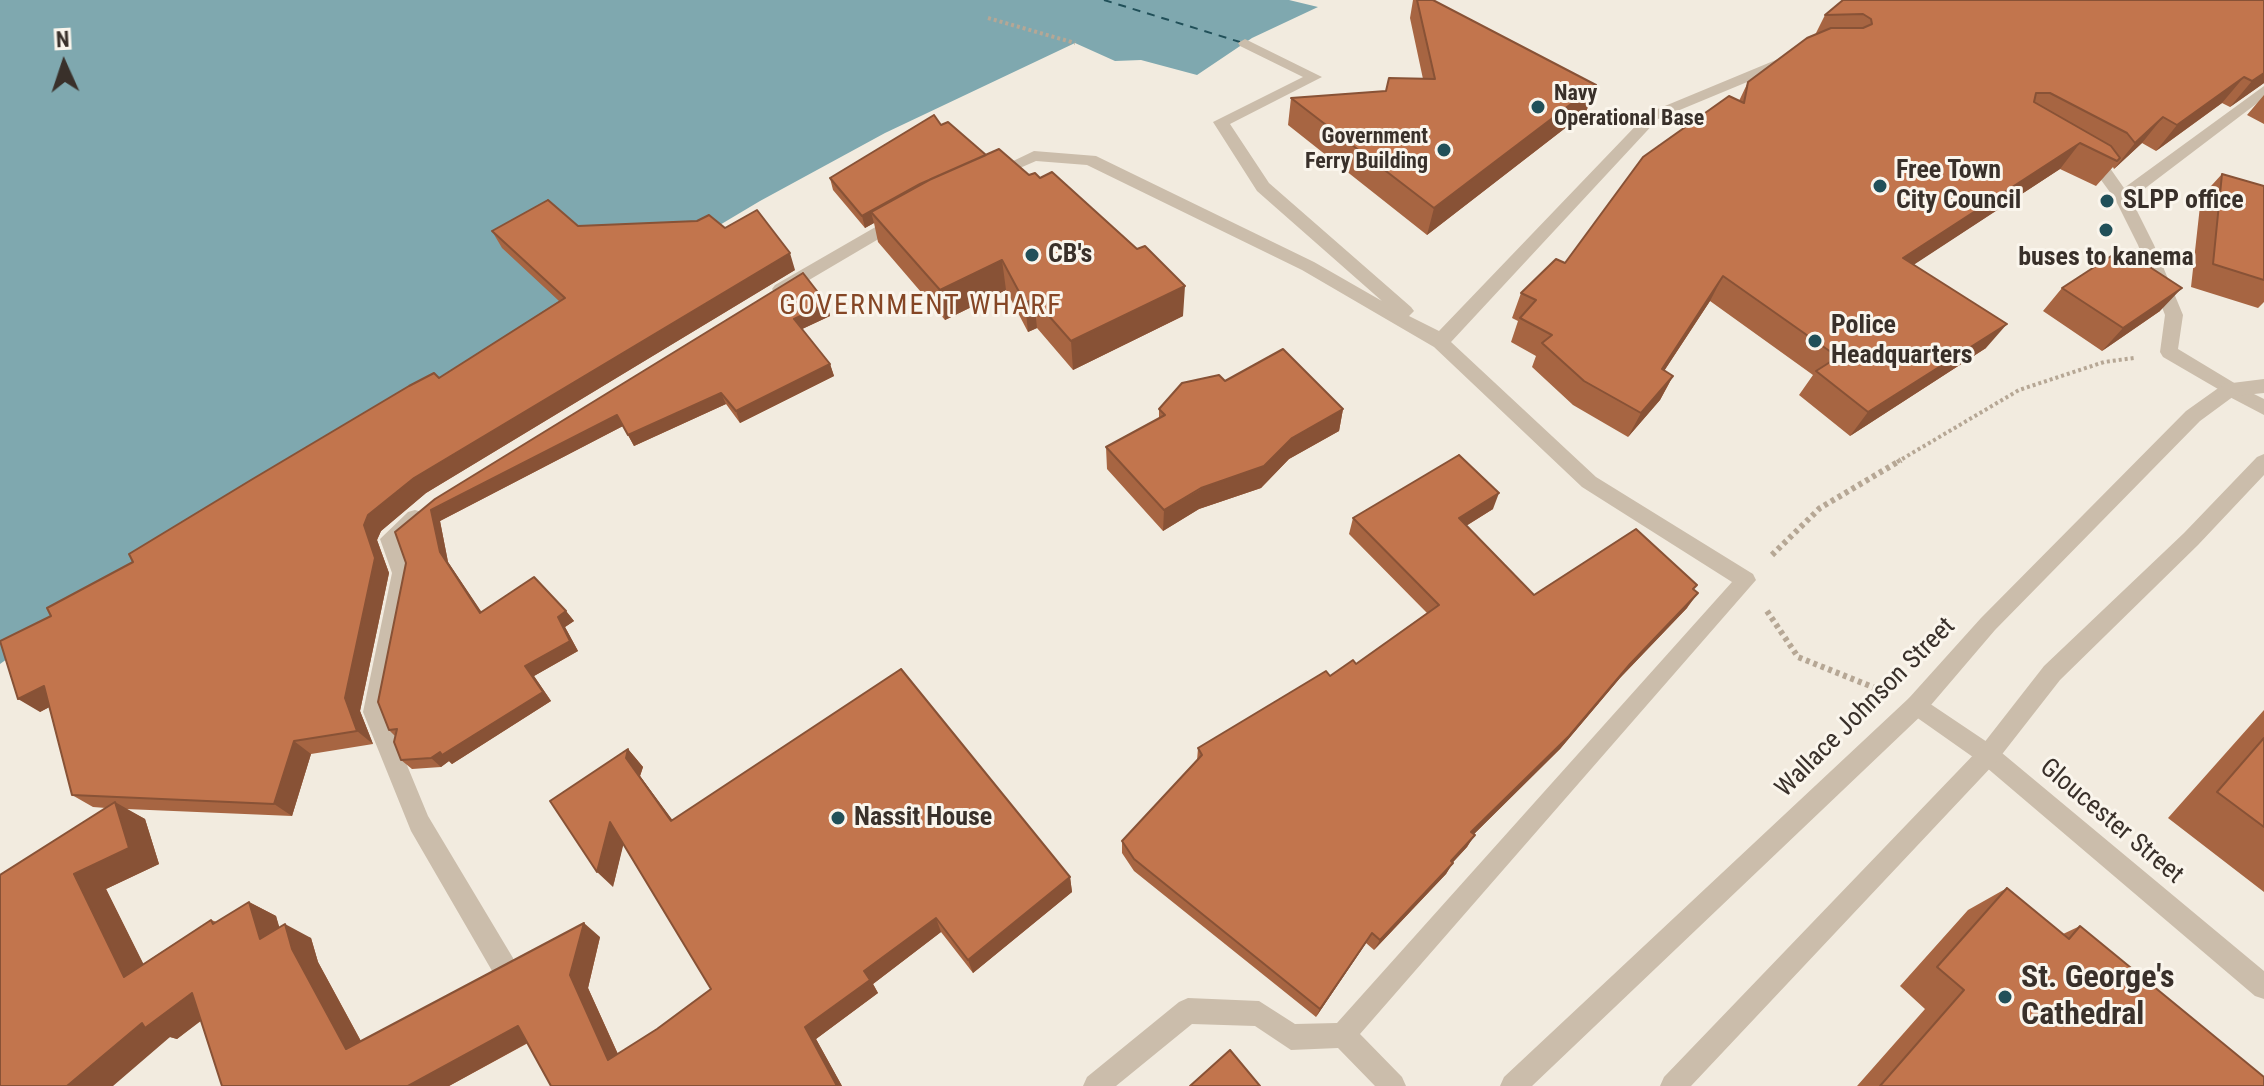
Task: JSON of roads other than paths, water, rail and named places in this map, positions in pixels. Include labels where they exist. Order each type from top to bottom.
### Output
[{"type":"street","points":[[1096,1086],[1188,1011],[1259,1014],[1291,1037],[1343,1035],[1746,580],[1589,482],[1440,342],[1263,187],[1221,122],[1315,77],[1245,43]]},
{"type":"street","points":[[1440,342],[1653,116],[1804,53]]},
{"type":"street","points":[[2122,197],[2264,91]]},
{"type":"street","points":[[2073,149],[2099,165],[2122,197],[2146,245],[2174,315],[2169,352],[2264,408]]},
{"type":"street","points":[[969,185],[1034,156],[1090,160],[1308,266],[1440,342]]},
{"type":"street","points":[[759,303],[917,210]]},
{"type":"street","points":[[2230,389],[2264,386]]},
{"type":"street","name":"Wallace Johnson Street","points":[[1513,1086],[1917,705],[1988,624],[2113,494],[2193,416],[2230,389]]},
{"type":"street","points":[[1673,1086],[1988,755],[2052,673],[2191,539],[2264,462]]},
{"type":"street","points":[[435,502],[390,539],[402,573],[374,712],[419,823],[504,967]]},
{"type":"street","name":"Gloucester Street","points":[[1917,705],[1988,755],[2264,987]]},
{"type":"street","points":[[1343,1035],[1393,1086]]},
{"type":"water","points":[[0,0],[1289,0],[1318,7],[1252,38],[1197,75],[1141,60],[1115,61],[1075,43],[885,133],[760,201],[87,602],[0,664]]},
{"type":"place","name":"Navy Operational Base","points":[[1538,107]]},
{"type":"place","name":"Government Ferry Building","points":[[1444,150]]},
{"type":"place","name":"Free Town City Council","points":[[1880,186]]},
{"type":"place","name":"SLPP office","points":[[2107,201]]},
{"type":"place","name":"buses to kanema","points":[[2106,230]]},
{"type":"place","name":"CB's","points":[[1032,255]]},
{"type":"place","name":"Police Headquarters","points":[[1815,341]]},
{"type":"place","name":"Nassit House","points":[[838,818]]},
{"type":"place","name":"St. George's Cathedral","points":[[2005,997]]},
{"type":"district","name":"GOVERNMENT WHARF","points":[[921,307]]}]
